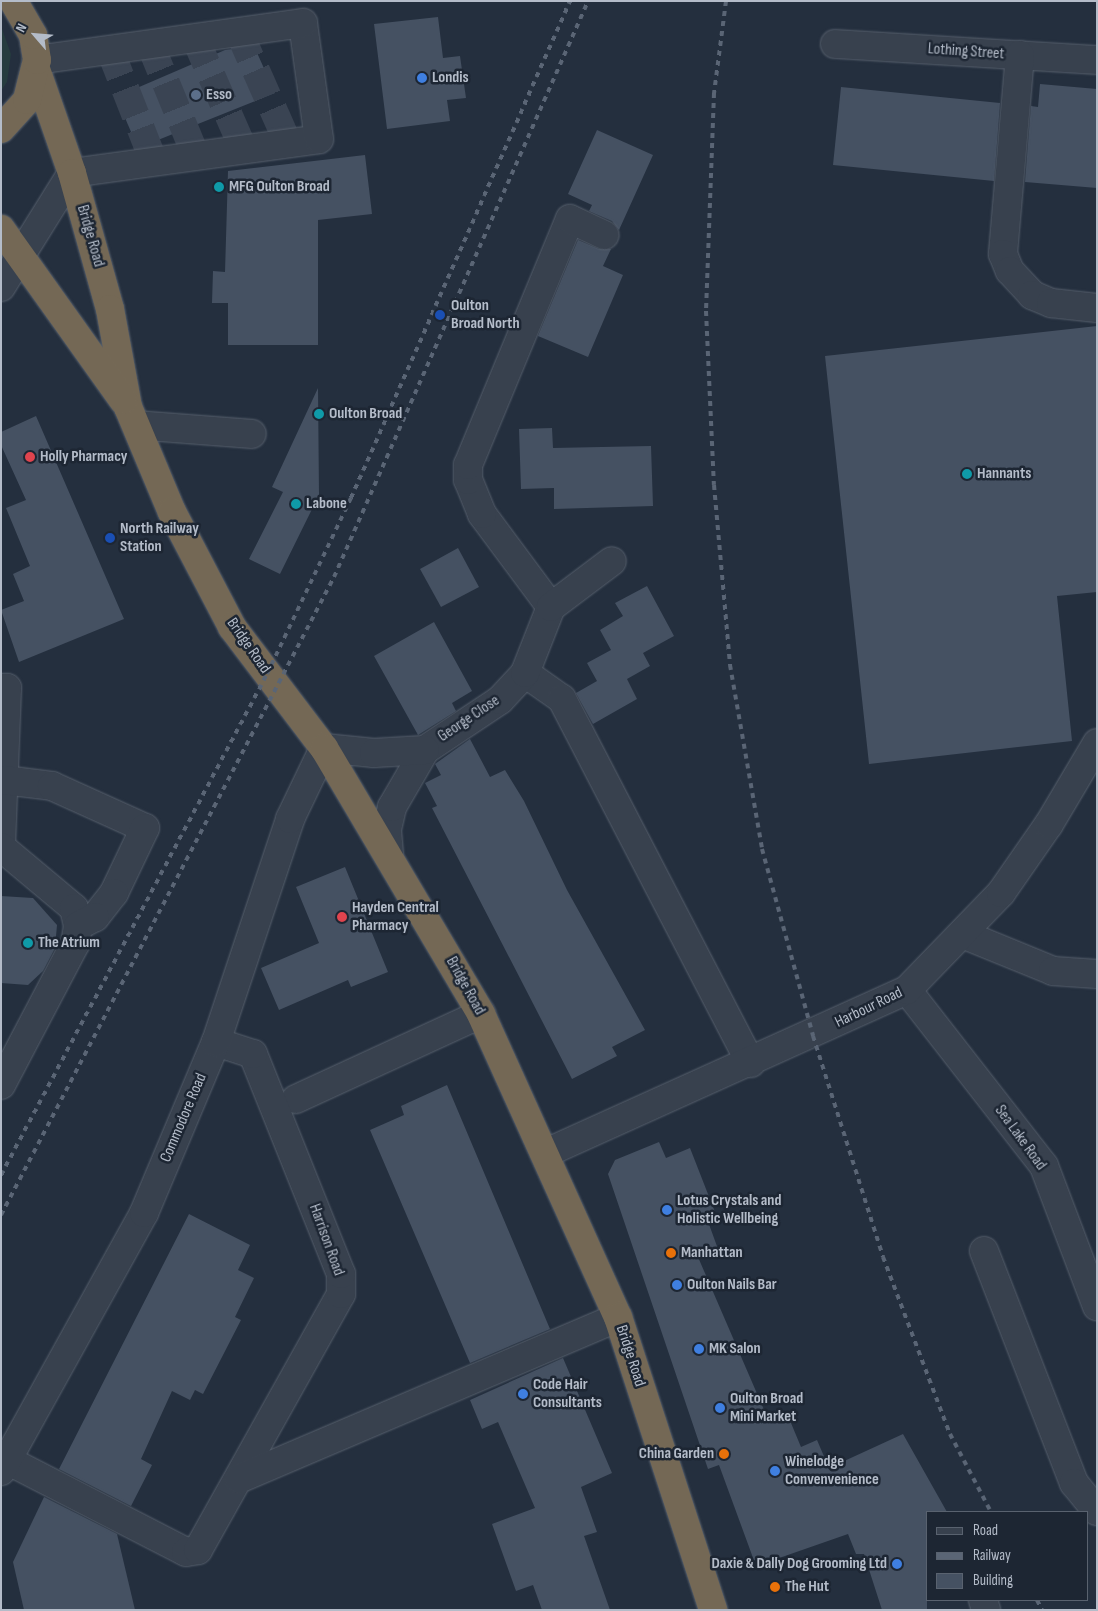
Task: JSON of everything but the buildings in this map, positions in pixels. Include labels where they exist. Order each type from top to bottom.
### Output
[{"type":"highway","name":"Bridge Road","points":[[20,5],[36,65],[72,173],[110,309],[132,416],[172,512],[232,627],[324,748],[389,854],[481,1014],[546,1153],[618,1317],[713,1610]]},
{"type":"highway","points":[[1,129],[27,100],[36,65]]},
{"type":"highway","name":"Bridge Road","points":[[1,229],[132,416]]},
{"type":"street","points":[[1,287],[72,173],[319,139],[303,23],[36,65]]},
{"type":"street","name":"Lothing Street","points":[[835,44],[1097,60]]},
{"type":"street","points":[[1020,55],[1003,254],[1010,271],[1032,295],[1051,304],[1097,308]]},
{"type":"street","points":[[605,235],[570,219],[470,450],[468,480],[474,498],[508,554],[551,607],[612,561]]},
{"type":"street","points":[[132,416],[252,434]]},
{"type":"street","name":"George Close","points":[[389,854],[387,829],[392,807],[425,750],[500,700],[525,673],[551,607]]},
{"type":"street","points":[[525,673],[562,699],[751,1062]]},
{"type":"street","points":[[1,688],[7,688],[1,846],[74,908],[78,926],[75,944],[1,1085]]},
{"type":"street","name":"Harbour Road","points":[[546,1153],[907,990],[965,934],[1050,824],[1097,744]]},
{"type":"street","name":"George Close","points":[[324,748],[374,753],[425,750]]},
{"type":"street","name":"Commodore Road","points":[[4,1465],[144,1213],[216,1042],[290,819],[324,748]]},
{"type":"street","points":[[4,780],[52,786],[145,828],[114,893],[95,917],[78,926]]},
{"type":"street","points":[[965,934],[1054,971],[1097,974]]},
{"type":"street","name":"Sea Lake Road","points":[[907,990],[1044,1166],[1097,1306]]},
{"type":"street","points":[[296,1099],[481,1014]]},
{"type":"street","name":"Harrison Road","points":[[4,1465],[186,1552],[203,1546],[342,1285],[253,1054],[216,1042]]},
{"type":"street","points":[[984,1251],[1074,1483],[1097,1511]]},
{"type":"street","points":[[239,1479],[618,1317]]},
{"type":"green space","points":[[1,26],[11,54],[7,82],[1,91]]},
{"type":"tunnel","points":[[239,32],[288,143]]},
{"type":"tunnel","points":[[195,38],[244,150]]},
{"type":"tunnel","points":[[150,44],[196,156]]},
{"type":"tunnel","points":[[110,50],[154,162]]},
{"type":"railway","points":[[1,1175],[267,674],[351,498],[570,1]]},
{"type":"railway","points":[[1,1215],[334,577],[588,1]]},
{"type":"railway","points":[[726,1],[714,93],[706,311],[714,485],[730,665],[762,849],[813,1036],[883,1257],[950,1434],[990,1511]]},
{"type":"railway","points":[[1038,1601],[1042,1610]]},
{"type":"place","name":"Londis","points":[[422,78]]},
{"type":"place","name":"Esso","points":[[196,95]]},
{"type":"place","name":"MFG Oulton Broad","points":[[219,187]]},
{"type":"place","name":"Oulton Broad North","points":[[440,315]]},
{"type":"place","name":"Oulton Broad","points":[[319,414]]},
{"type":"place","name":"Holly Pharmacy","points":[[30,457]]},
{"type":"place","name":"Hannants","points":[[967,474]]},
{"type":"place","name":"Labone","points":[[296,504]]},
{"type":"place","name":"North Railway Station","points":[[110,538]]},
{"type":"place","name":"Hayden Central Pharmacy","points":[[342,917]]},
{"type":"place","name":"The Atrium","points":[[28,943]]},
{"type":"place","name":"Lotus Crystals and Holistic Wellbeing","points":[[667,1210]]},
{"type":"place","name":"Manhattan","points":[[671,1253]]},
{"type":"place","name":"Oulton Nails Bar","points":[[677,1285]]},
{"type":"place","name":"MK Salon","points":[[699,1349]]},
{"type":"place","name":"Code Hair Consultants","points":[[523,1394]]},
{"type":"place","name":"Oulton Broad Mini Market","points":[[720,1408]]},
{"type":"place","name":"China Garden","points":[[724,1454]]},
{"type":"place","name":"Winelodge Convenvenience","points":[[775,1471]]},
{"type":"place","name":"Daxie & Dally Dog Grooming Ltd","points":[[897,1564]]},
{"type":"place","name":"The Hut","points":[[775,1587]]}]
